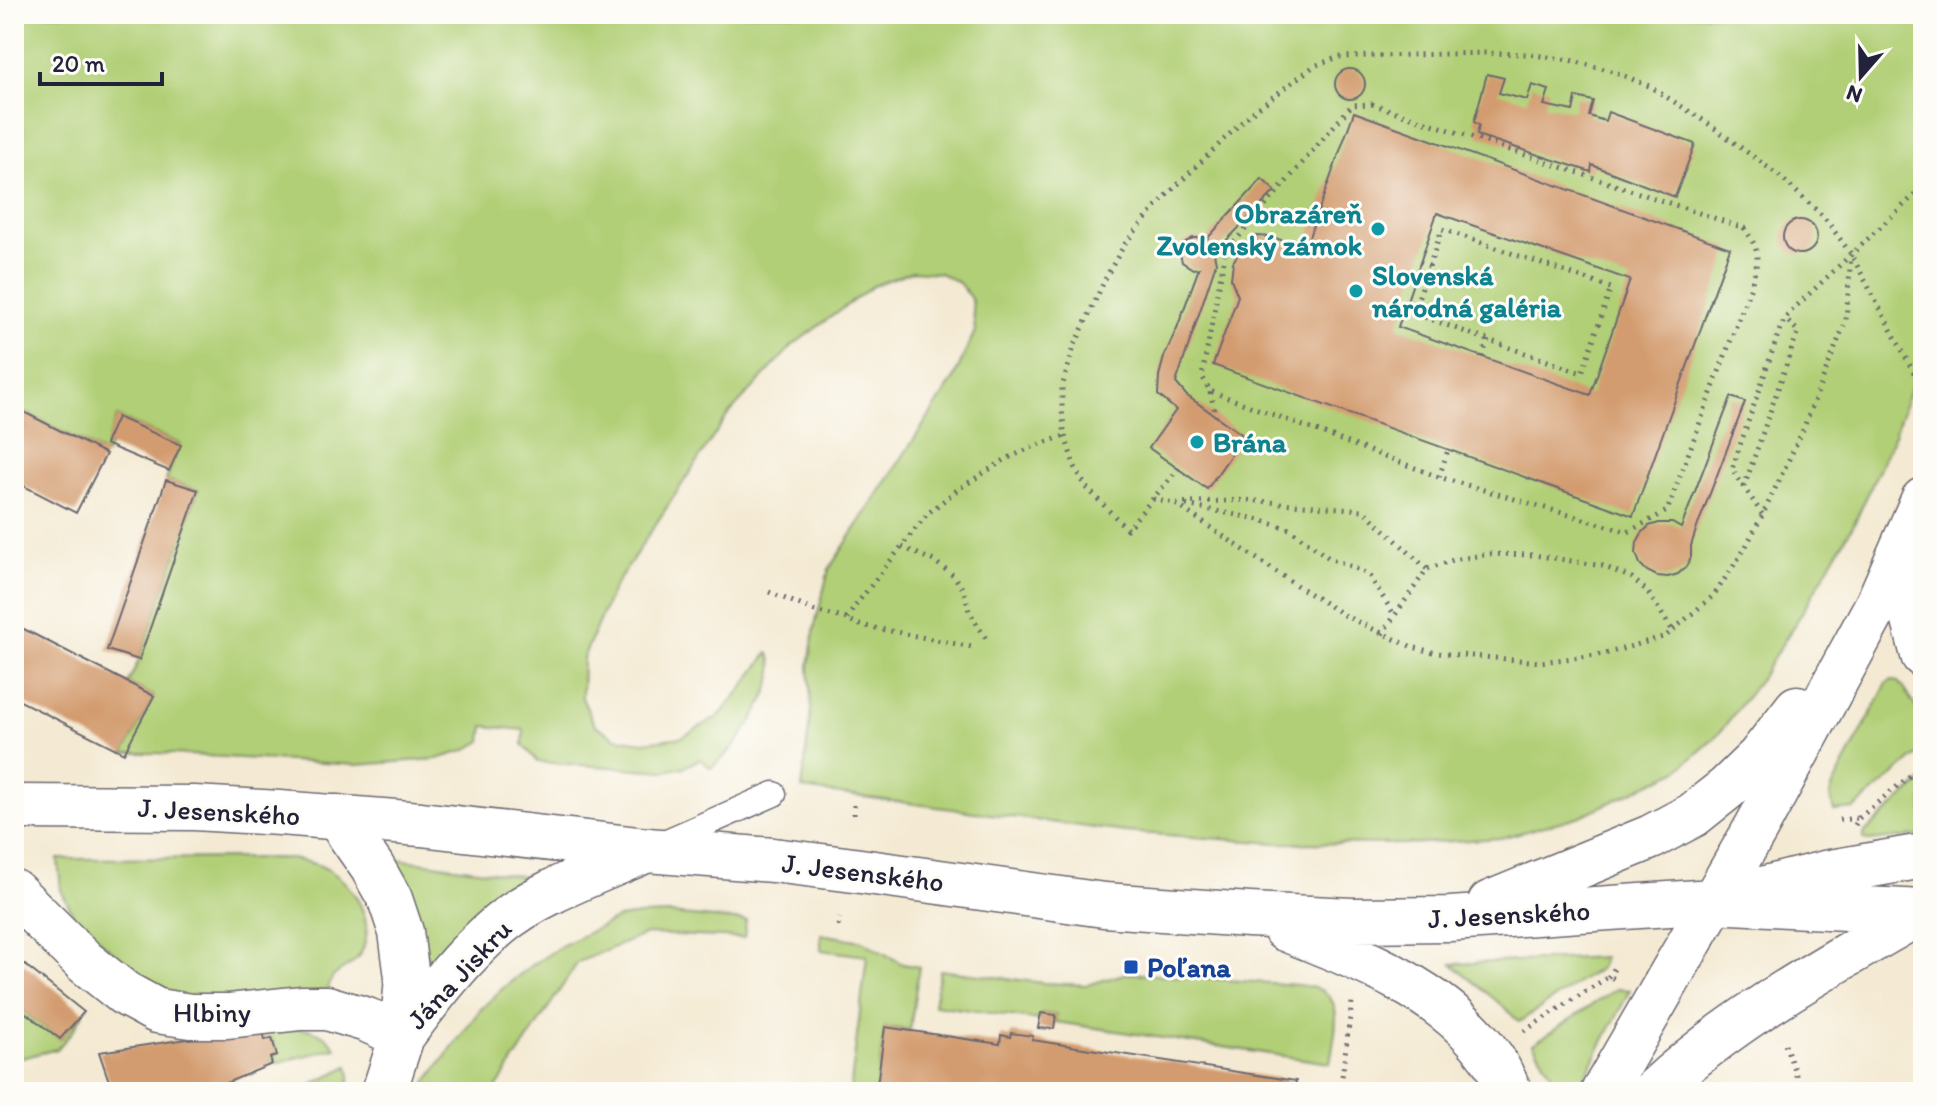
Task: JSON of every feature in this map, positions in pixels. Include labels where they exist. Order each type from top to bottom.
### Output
[{"type":"street","points":[[1603,1092],[1756,828],[1878,603],[1923,500]]},
{"type":"street","points":[[1906,541],[1910,605],[1923,655]]},
{"type":"street","points":[[1450,919],[1651,837],[1693,815],[1759,757],[1799,705],[1846,661]]},
{"type":"street","name":"J. Jesenského","points":[[14,807],[194,808],[421,824],[832,867],[1104,905],[1249,915],[1351,920],[1450,919],[1713,901]]},
{"type":"street","name":"Jána Jiskru","points":[[337,817],[390,899],[401,932],[407,977],[402,1036],[384,1092]]},
{"type":"street","name":"Jána Jiskru","points":[[402,1036],[435,992],[500,924],[567,885],[647,850]]},
{"type":"street","points":[[1713,901],[1825,873],[1923,856]]},
{"type":"street","name":"Hlbiny","points":[[14,892],[85,962],[124,993],[157,1011],[191,1016],[228,1016],[327,1008],[367,1020],[402,1036]]},
{"type":"street","points":[[1713,901],[1922,912]]},
{"type":"street","points":[[1653,1092],[1676,1070],[1762,1007],[1922,912]]},
{"type":"street","points":[[1249,915],[1346,953],[1394,976],[1443,1008],[1490,1055],[1510,1092]]},
{"type":"lane","points":[[647,850],[774,794]]},
{"type":"path","points":[[1179,468],[1127,529],[1086,487],[1074,465],[1065,436],[1062,410],[1062,387],[1074,347],[1126,242],[1163,199],[1250,114],[1314,66],[1339,57],[1528,54],[1569,60],[1649,86],[1706,122],[1777,174],[1824,217],[1851,254],[1922,388]]},
{"type":"path","points":[[1210,391],[1439,477],[1628,532],[1667,511],[1751,286],[1758,262],[1755,243],[1744,228],[1372,104],[1352,105],[1225,253],[1202,376],[1210,391],[1216,416]]},
{"type":"path","points":[[1763,514],[1732,469],[1781,326],[1789,313],[1923,187]]},
{"type":"path","points":[[1442,229],[1611,288],[1582,373],[1488,340],[1413,313],[1442,229]]},
{"type":"path","points":[[1174,503],[1345,616],[1412,647],[1437,653],[1541,662],[1605,654],[1666,636],[1714,595],[1763,514],[1802,432],[1846,320],[1851,254]]},
{"type":"path","points":[[1420,262],[1429,266]]},
{"type":"path","points":[[1744,487],[1798,331],[1785,319]]},
{"type":"path","points":[[1482,357],[1488,340]]},
{"type":"path","points":[[847,619],[927,514],[1006,459],[1065,436]]},
{"type":"path","points":[[1439,477],[1448,450]]},
{"type":"path","points":[[1153,499],[1256,519],[1290,529],[1329,558],[1370,577],[1395,616]]},
{"type":"path","points":[[1174,503],[1245,500],[1363,510],[1427,569]]},
{"type":"path","points":[[902,547],[934,561],[954,576],[964,591],[969,611],[986,639]]},
{"type":"path","points":[[1382,634],[1427,569],[1453,560],[1490,554],[1534,555],[1603,566],[1632,578],[1647,591],[1673,631]]},
{"type":"path","points":[[769,592],[860,625],[972,647]]},
{"type":"path","points":[[1851,832],[1859,818],[1923,765]]},
{"type":"path","points":[[854,805],[854,815]]},
{"type":"path","points":[[1839,820],[1859,818]]},
{"type":"path","points":[[838,926],[840,918]]},
{"type":"path","points":[[1523,1032],[1608,977],[1617,965]]},
{"type":"path","points":[[1608,977],[1627,981]]},
{"type":"path","points":[[1340,1092],[1354,989]]},
{"type":"path","points":[[1784,1043],[1802,1092]]},
{"type":"green space","points":[[14,14],[1923,14],[1923,348],[1892,441],[1855,522],[1758,682],[1717,736],[1677,771],[1581,816],[1501,838],[1408,844],[1276,843],[1125,832],[802,789],[811,709],[809,665],[829,569],[953,380],[975,331],[972,300],[959,283],[940,273],[912,271],[873,286],[793,345],[727,416],[613,589],[583,658],[582,698],[594,724],[616,738],[644,742],[682,737],[719,716],[768,653],[772,676],[768,691],[733,747],[711,768],[700,759],[665,771],[538,762],[523,745],[524,730],[484,726],[482,741],[464,751],[437,759],[356,765],[124,753],[154,696],[128,683],[139,660],[198,490],[166,480],[180,444],[117,417],[106,444],[109,446],[106,454],[14,407]]},
{"type":"green space","points":[[1892,680],[1904,688],[1923,719],[1923,750],[1854,809],[1834,811],[1830,796],[1833,786],[1887,683]]},
{"type":"green space","points":[[1923,780],[1923,835],[1870,841],[1863,839],[1865,832]]},
{"type":"green space","points":[[279,858],[327,869],[354,894],[365,917],[365,941],[358,958],[333,977],[328,989],[300,997],[170,997],[142,978],[75,918],[61,890],[58,859]]},
{"type":"green space","points":[[397,859],[535,878],[432,960],[427,959],[395,862]]},
{"type":"green space","points":[[670,914],[746,921],[744,938],[646,934],[578,962],[495,1090],[497,1092],[437,1092],[425,1084],[480,1010],[528,968],[561,946],[618,918]]},
{"type":"green space","points":[[821,934],[862,941],[903,964],[919,967],[910,1030],[885,1027],[876,1092],[850,1092],[867,956],[821,950]]},
{"type":"green space","points":[[1604,957],[1600,968],[1519,1022],[1452,964]]},
{"type":"green space","points":[[940,970],[1044,983],[1087,985],[1127,973],[1318,989],[1327,994],[1335,1011],[1330,1063],[1055,1022],[1056,1015],[1041,1013],[1039,1020],[934,1005]]},
{"type":"green space","points":[[1616,989],[1630,990],[1577,1092],[1556,1092],[1550,1071],[1533,1044]]},
{"type":"green space","points":[[14,1004],[60,1039],[84,1012],[57,1049],[14,1060]]},
{"type":"green space","points":[[262,1028],[312,1031],[321,1034],[336,1048],[272,1064],[270,1058],[277,1055],[272,1038],[265,1040]]},
{"type":"green space","points":[[348,1066],[348,1092],[298,1092]]},
{"type":"building","points":[[1350,69],[1356,70],[1364,78],[1364,90],[1356,98],[1350,99],[1344,98],[1336,90],[1335,84],[1336,78],[1344,70]]},
{"type":"building","points":[[1487,74],[1504,78],[1499,93],[1527,100],[1532,85],[1549,90],[1544,105],[1573,111],[1576,97],[1593,101],[1589,116],[1605,121],[1608,112],[1695,144],[1675,197],[1592,165],[1591,172],[1477,135],[1479,125],[1474,122]]},
{"type":"building","points":[[1354,112],[1730,248],[1633,516],[1213,365],[1238,296],[1231,279],[1233,262],[1242,247],[1257,236],[1272,237],[1305,248]],"holes":[[[1437,213],[1630,280],[1590,395],[1398,327]]]},
{"type":"building","points":[[1262,179],[1275,191],[1214,253],[1216,263],[1176,383],[1186,395],[1244,436],[1207,489],[1149,448],[1176,410],[1158,395],[1159,376],[1199,268],[1193,269],[1182,262],[1179,250],[1182,244],[1193,238],[1205,241]]},
{"type":"building","points":[[1800,220],[1812,225],[1817,237],[1812,249],[1800,254],[1788,249],[1783,237],[1788,225]]},
{"type":"building","points":[[1731,397],[1745,402],[1696,530],[1691,557],[1678,574],[1657,576],[1640,564],[1636,553],[1637,542],[1649,526],[1672,523],[1681,528]]},
{"type":"building","points":[[14,407],[106,454],[76,513],[14,481]]},
{"type":"building","points":[[117,417],[181,445],[169,471],[105,444]]},
{"type":"building","points":[[166,480],[198,490],[139,660],[107,650]]},
{"type":"building","points":[[14,624],[154,696],[124,753],[14,698]]},
{"type":"building","points":[[14,956],[84,1012],[60,1039],[14,1004]]},
{"type":"building","points":[[1041,1013],[1056,1015],[1054,1029],[1038,1028]]},
{"type":"building","points":[[885,1027],[1000,1044],[1001,1035],[1033,1036],[1032,1040],[1296,1081],[1295,1092],[876,1092]]},
{"type":"building","points":[[262,1028],[265,1040],[272,1038],[277,1056],[270,1058],[272,1064],[221,1085],[224,1092],[106,1092],[105,1089],[111,1087],[99,1052]]},
{"type":"place","name":"Obrazáreň Zvolenský zámok","points":[[1378,229]]},
{"type":"place","name":"Slovenská národná galéria","points":[[1356,291]]},
{"type":"place","name":"Brána","points":[[1197,442]]},
{"type":"place","name":"Poľana","points":[[1131,967]]}]
